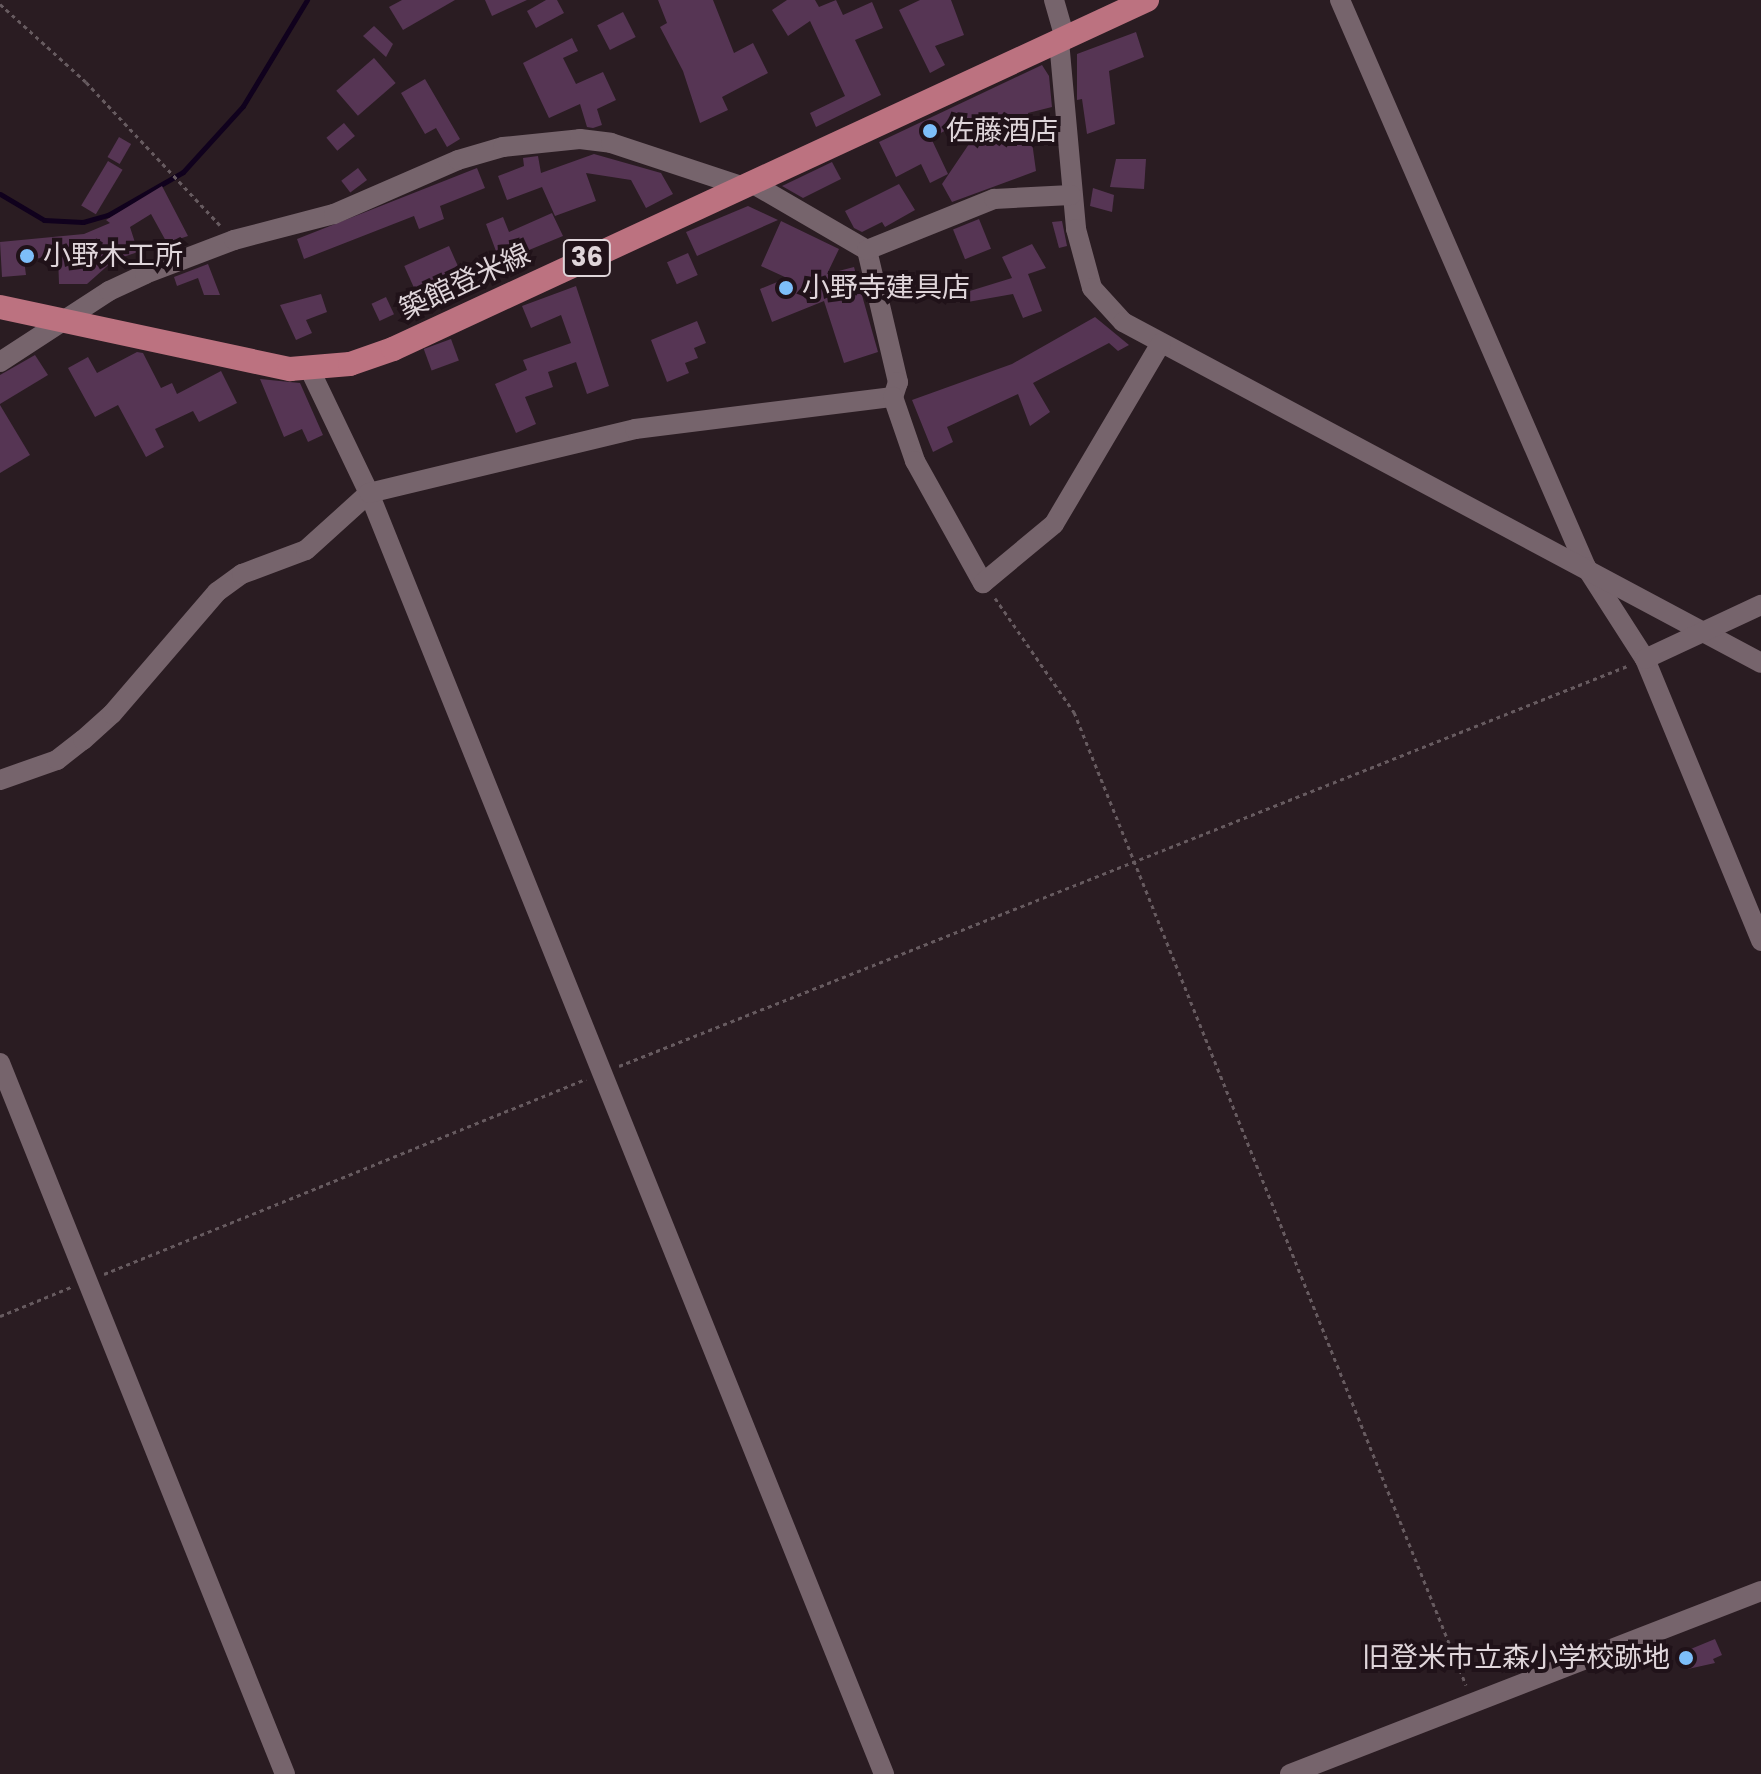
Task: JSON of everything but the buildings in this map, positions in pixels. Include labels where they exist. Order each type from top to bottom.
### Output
[{"type":"main road","name":"築館登米線","points":[[0,307],[310,370],[350,364],[393,349],[1147,0]]},
{"type":"street","points":[[1340,0],[1586,567],[1645,659],[1761,941]]},
{"type":"street","points":[[1061,5],[1071,195],[1092,288],[1123,322],[1761,663]]},
{"type":"street","points":[[0,362],[68,322],[109,291],[234,240],[334,214],[458,160],[551,140],[611,143],[746,184],[867,250],[898,382],[893,397],[915,461],[983,583],[1054,524],[1161,343]]},
{"type":"street","points":[[867,250],[994,199],[1071,195]]},
{"type":"street","points":[[310,370],[369,493],[884,1774]]},
{"type":"street","points":[[0,780],[57,760],[83,740],[112,714],[217,592],[242,574],[306,550],[369,493],[635,429],[893,397]]},
{"type":"street","points":[[1645,659],[1761,605]]},
{"type":"street","points":[[0,1063],[285,1774]]},
{"type":"street","points":[[1290,1774],[1472,1700],[1761,1591]]},
{"type":"path","points":[[0,4],[86,82],[234,240]]},
{"type":"path","points":[[983,583],[1074,712],[1472,1700]]},
{"type":"path","points":[[0,1316],[602,1072],[1645,659]]},
{"type":"waterway","points":[[0,194],[44,220],[83,222],[108,215],[183,172],[243,106],[307,0]]},
{"type":"place","name":"佐藤酒店","points":[[930,131]]},
{"type":"place","name":"小野木工所","points":[[27,256]]},
{"type":"place","name":"小野寺建具店","points":[[786,288]]},
{"type":"place","name":"旧登米市立森小学校跡地","points":[[1686,1658]]}]
